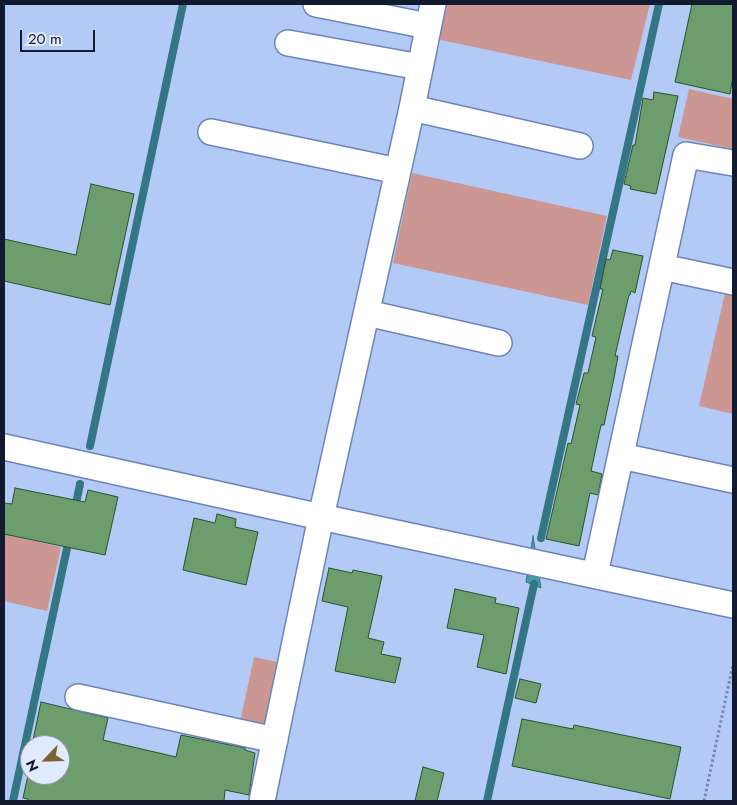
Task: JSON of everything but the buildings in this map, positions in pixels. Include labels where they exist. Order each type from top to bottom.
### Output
[{"type":"street","points":[[262,801],[321,517],[431,15],[316,4]]},
{"type":"street","points":[[288,43],[420,67]]},
{"type":"street","points":[[412,108],[580,146]]},
{"type":"street","points":[[211,132],[398,171]]},
{"type":"street","points":[[595,574],[686,155],[733,163]]},
{"type":"street","points":[[662,267],[733,282]]},
{"type":"street","points":[[367,313],[499,343]]},
{"type":"street","points":[[4,447],[733,605]]},
{"type":"street","points":[[621,456],[733,480]]},
{"type":"street","points":[[78,697],[275,740]]},
{"type":"path","points":[[704,801],[733,664]]},
{"type":"shaded area","points":[[444,4],[650,4],[631,80],[436,39]]},
{"type":"shaded area","points":[[689,89],[733,99],[733,149],[678,137]]},
{"type":"shaded area","points":[[412,173],[607,216],[588,305],[393,263]]},
{"type":"shaded area","points":[[726,289],[733,290],[733,414],[699,406]]},
{"type":"shaded area","points":[[4,534],[61,547],[47,611],[4,601]]},
{"type":"shaded area","points":[[533,536],[541,588],[526,582]]},
{"type":"shaded area","points":[[254,657],[286,664],[272,729],[240,722]]},
{"type":"waterway","points":[[90,446],[183,4]]},
{"type":"waterway","points":[[541,538],[659,4]]},
{"type":"waterway","points":[[75,508],[80,484]]},
{"type":"waterway","points":[[13,801],[69,539]]},
{"type":"waterway","points":[[487,801],[534,584]]}]
